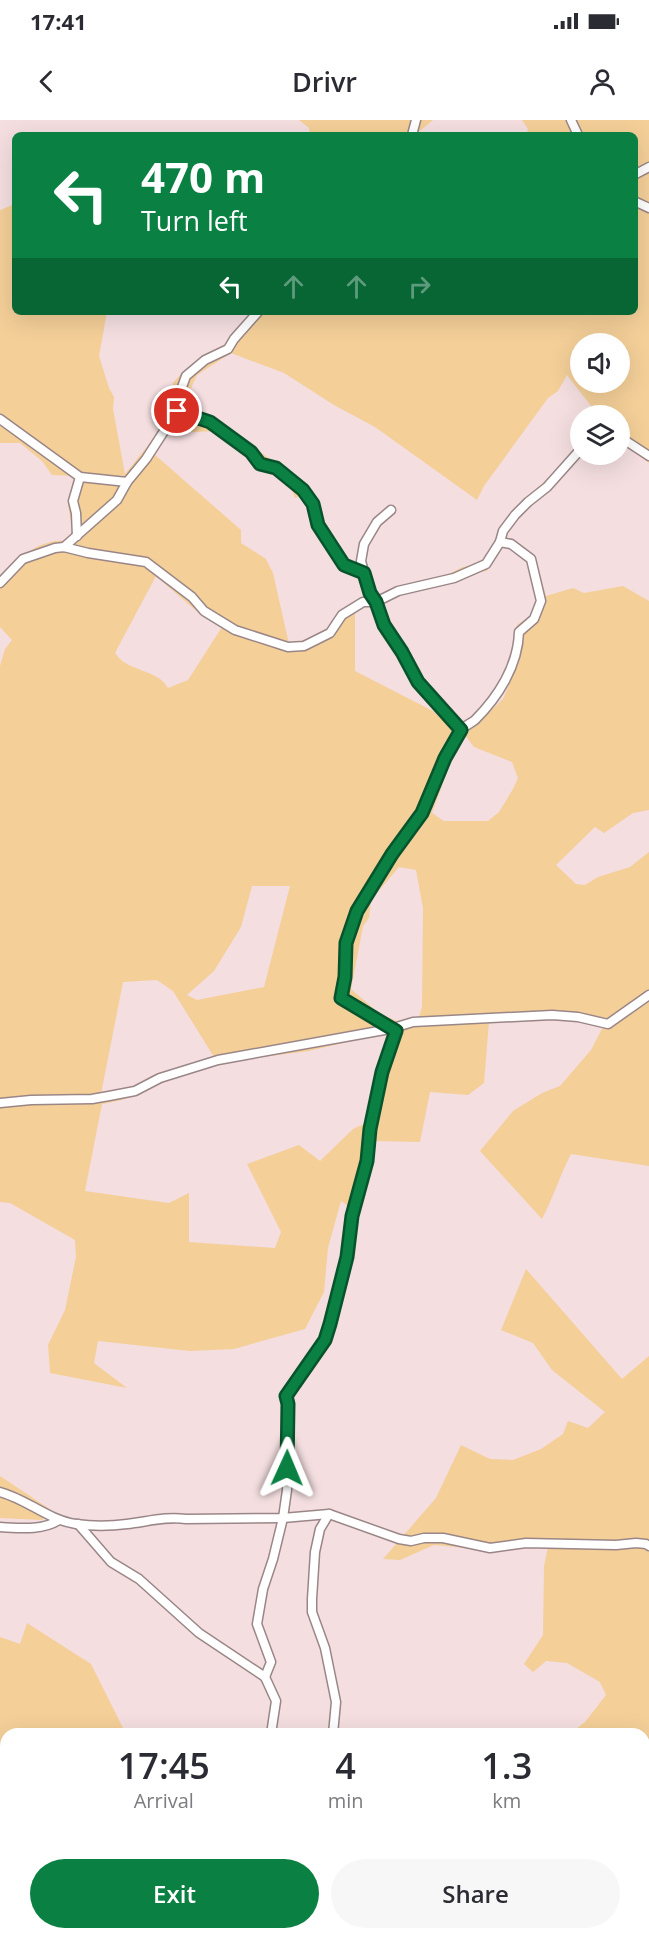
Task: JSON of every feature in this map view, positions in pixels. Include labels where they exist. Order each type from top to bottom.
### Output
[{"type":"street","points":[[64,547],[117,501],[127,482],[146,459],[177,411],[186,376],[205,360],[228,349],[255,315]]},
{"type":"street","points":[[177,411],[210,422],[251,452],[260,464],[276,468],[303,490],[313,504],[318,525],[344,565],[364,573]]},
{"type":"street","points":[[0,419],[80,477],[127,482]]},
{"type":"street","points":[[630,444],[649,456]]},
{"type":"street","points":[[0,583],[23,559],[55,548],[64,547],[146,562],[192,597],[204,611],[236,630],[288,647],[304,646],[330,633],[342,615],[363,602],[376,602],[398,591],[454,578],[486,564],[500,542],[503,531],[515,515],[547,487],[570,461]]},
{"type":"street","points":[[77,536],[73,501],[80,477]]},
{"type":"street","points":[[391,510],[377,522],[364,544],[361,561],[370,593],[376,602],[384,625],[418,682],[461,730]]},
{"type":"street","points":[[265,1677],[271,1662],[257,1624],[263,1589],[283,1518],[287,1490],[288,1404],[286,1396],[325,1340],[330,1324],[347,1257],[352,1216],[367,1161],[370,1129],[382,1072],[396,1031],[341,998],[345,977],[346,943],[357,911],[392,854],[422,813],[445,758],[461,730],[474,720],[501,689],[519,644],[519,632],[534,619],[541,602],[531,559],[511,544],[500,542]]},
{"type":"street","points":[[0,1103],[92,1099],[109,1096],[135,1090],[160,1078],[218,1060],[390,1029],[413,1022],[552,1015],[578,1017],[608,1024],[649,995]]},
{"type":"street","points":[[0,1492],[20,1498],[59,1520],[78,1524],[124,1524],[174,1517],[283,1518],[329,1515],[411,1541],[443,1538],[490,1548],[526,1543],[616,1545],[636,1543],[649,1546]]},
{"type":"street","points":[[329,1515],[320,1529],[315,1552],[312,1611],[325,1648],[336,1702],[334,1728]]},
{"type":"street","points":[[0,1527],[28,1528],[52,1524],[59,1520]]},
{"type":"street","points":[[78,1524],[111,1562],[139,1579],[199,1633],[265,1677],[276,1701],[272,1728]]},
{"type":"shaded area","points":[[299,120],[433,120],[419,132],[310,132],[309,128]]},
{"type":"shaded area","points":[[522,120],[649,120],[649,463],[630,449],[630,405],[590,405],[581,393],[630,393],[630,333],[570,333],[570,379],[567,375],[558,391],[548,398],[484,486],[477,500],[375,427],[334,405],[284,373],[231,353],[197,375],[184,403],[217,420],[313,491],[295,498],[289,483],[278,473],[260,467],[251,456],[216,431],[193,432],[172,428],[154,454],[241,530],[241,543],[266,559],[273,573],[289,644],[330,628],[331,621],[350,604],[355,610],[355,671],[433,711],[452,729],[465,735],[503,699],[518,664],[520,652],[511,650],[515,644],[517,625],[530,616],[537,601],[529,562],[507,545],[500,550],[487,571],[458,581],[436,580],[485,558],[492,549],[504,521],[570,457],[570,465],[567,471],[518,518],[505,536],[535,556],[546,596],[573,588],[584,593],[623,586],[649,601],[649,810],[633,813],[604,833],[595,827],[556,865],[576,884],[585,885],[598,877],[630,867],[649,852],[649,1166],[571,1154],[542,1219],[480,1151],[513,1111],[542,1093],[560,1086],[591,1050],[603,1027],[565,1019],[536,1017],[520,1021],[489,1022],[484,1083],[468,1095],[430,1092],[420,1142],[375,1141],[366,1124],[363,1161],[351,1208],[341,1201],[328,1248],[324,1292],[305,1329],[234,1349],[190,1351],[98,1341],[94,1363],[127,1388],[50,1373],[48,1345],[65,1310],[76,1257],[75,1240],[10,1203],[0,1202],[0,666],[5,649],[12,640],[0,627],[0,577],[15,562],[40,545],[70,541],[72,528],[68,505],[74,476],[52,475],[42,461],[20,443],[0,443],[0,210],[12,205],[12,315],[106,315],[99,356],[114,397],[113,409],[125,474],[150,443],[175,403],[173,383],[188,369],[226,344],[249,315],[638,315],[638,132],[527,132],[528,129]],"holes":[[[156,576],[194,609],[222,627],[188,680],[168,688],[157,677],[127,664],[115,653]],[[465,735],[474,747],[512,762],[518,778],[499,812],[488,821],[444,821],[432,813],[459,739]],[[399,867],[416,870],[423,908],[422,1007],[419,1017],[397,1021],[380,1014],[351,989],[363,926],[369,918],[371,900]],[[252,886],[290,886],[264,987],[197,1000],[187,995],[214,971],[241,927]],[[157,980],[173,991],[214,1057],[153,1075],[131,1088],[101,1094],[123,982]],[[377,1035],[391,1035],[366,1123],[353,1129],[320,1161],[299,1145],[247,1164],[281,1232],[275,1248],[189,1242],[189,1193],[169,1203],[85,1191],[102,1104],[122,1100],[221,1062],[309,1051]]]},
{"type":"shaded area","points":[[526,1269],[622,1379],[649,1356],[649,1728],[577,1728],[585,1722],[606,1695],[600,1682],[567,1663],[546,1661],[533,1672],[524,1664],[543,1635],[544,1566],[548,1547],[486,1550],[434,1545],[400,1560],[383,1559],[436,1498],[461,1445],[490,1459],[513,1460],[541,1449],[563,1434],[568,1421],[588,1428],[605,1412],[552,1370],[533,1343],[501,1330]]},
{"type":"shaded area","points":[[0,1476],[51,1510],[42,1520],[0,1518]]},
{"type":"shaded area","points":[[27,1623],[91,1664],[123,1728],[0,1728],[0,1637],[20,1644]]},
{"type":"route","points":[[177,411],[210,422],[251,452],[260,464],[276,468],[303,490],[313,504],[318,525],[344,565],[364,573],[384,625],[418,682],[461,730],[445,758],[422,813],[392,854],[357,911],[346,943],[345,977],[341,998],[396,1031],[382,1072],[370,1129],[367,1161],[352,1216],[347,1257],[330,1324],[325,1340],[286,1396],[288,1404],[287,1468]]}]
